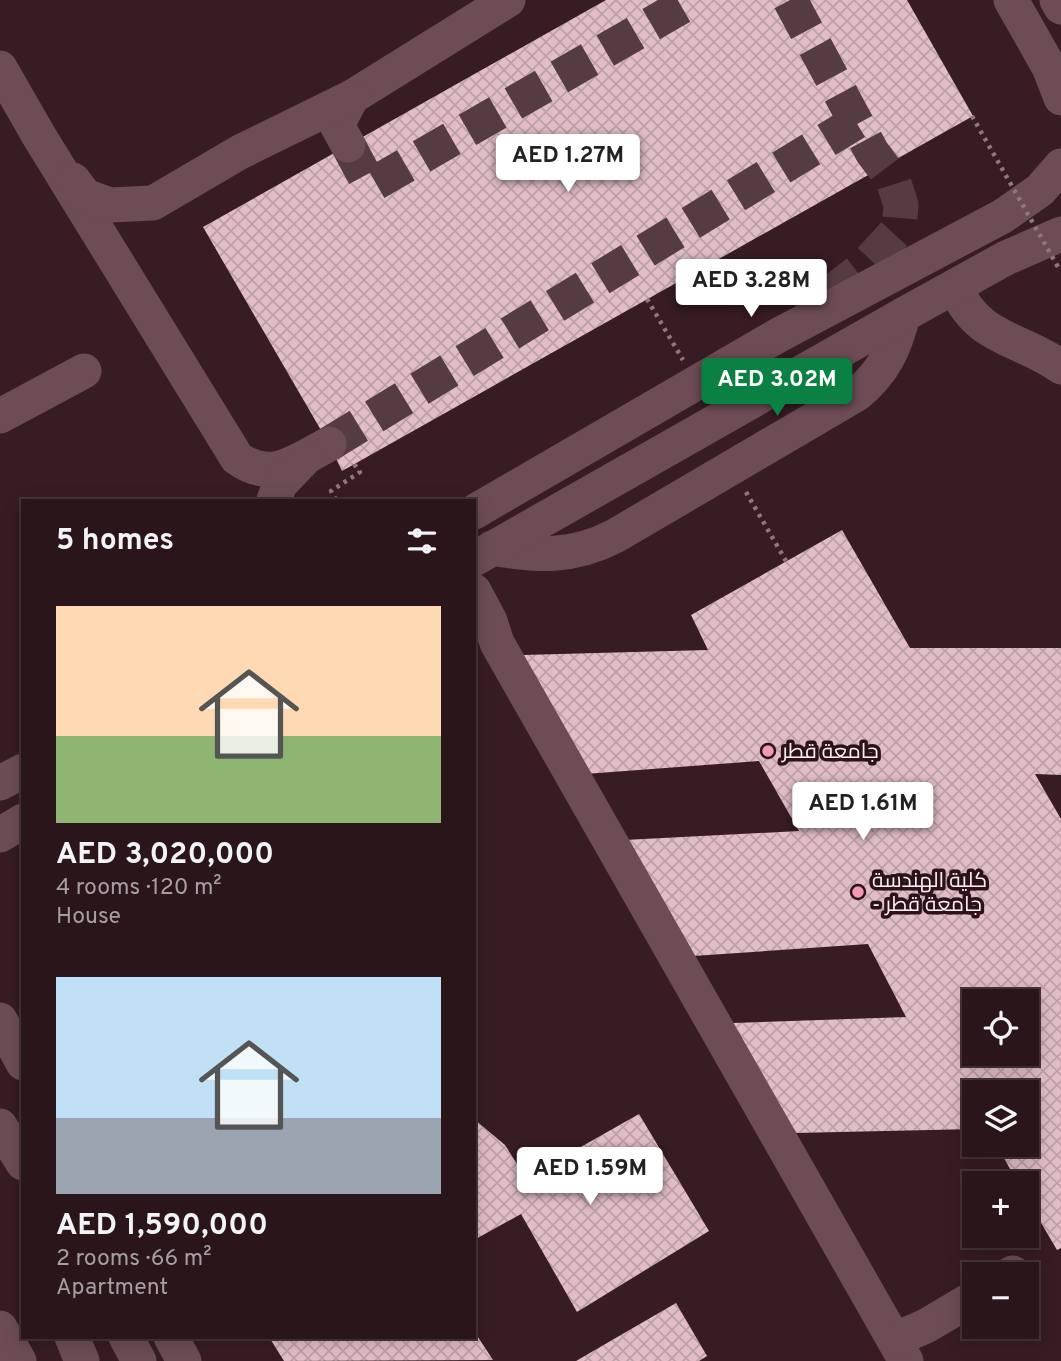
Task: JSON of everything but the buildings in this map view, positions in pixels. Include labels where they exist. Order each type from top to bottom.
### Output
[{"type":"street","points":[[39,136],[53,146],[85,196],[110,205],[153,203],[240,152],[352,97],[509,0]]},
{"type":"street","points":[[1011,0],[1049,67],[1061,98]]},
{"type":"street","points":[[1057,0],[1061,7]]},
{"type":"street","points":[[0,68],[237,458],[260,470],[274,470],[330,454]]},
{"type":"street","points":[[348,145],[337,125],[352,97]]},
{"type":"street","points":[[476,511],[777,336],[1023,204],[1040,190],[1061,166]]},
{"type":"street","points":[[483,554],[1006,258],[1059,251]]},
{"type":"street","points":[[963,283],[974,318],[1004,338],[1043,355],[1061,367]]},
{"type":"street","points":[[483,554],[555,555],[586,549],[615,536],[857,394],[881,371],[890,357],[903,315]]},
{"type":"street","points":[[0,416],[83,371]]},
{"type":"street","points":[[275,499],[280,484],[330,454]]},
{"type":"street","points":[[476,595],[491,621],[486,632],[900,1351]]},
{"type":"street","points":[[0,783],[21,772]]},
{"type":"street","points":[[0,835],[21,822]]},
{"type":"street","points":[[0,1020],[21,1059]]},
{"type":"street","points":[[0,1128],[21,1160]]},
{"type":"street","points":[[900,1351],[926,1326],[962,1305]]},
{"type":"street","points":[[900,1351],[948,1331],[962,1322]]},
{"type":"street","points":[[0,1328],[19,1361]]},
{"type":"street","points":[[73,1339],[82,1361]]},
{"type":"street","points":[[127,1339],[139,1361]]},
{"type":"street","points":[[172,1339],[184,1361]]},
{"type":"path","points":[[972,116],[1059,251]]},
{"type":"path","points":[[647,299],[660,322]]},
{"type":"path","points":[[330,454],[360,472],[331,491],[335,499]]},
{"type":"tunnel","points":[[348,145],[370,186],[693,0]]},
{"type":"tunnel","points":[[790,0],[872,152],[893,180],[901,205],[899,229],[862,269],[815,305]]},
{"type":"tunnel","points":[[329,444],[856,122]]},
{"type":"place","name":"جامعة قطر","points":[[768,751]]},
{"type":"place","name":"كلية الهندسة - جامعة قطر","points":[[858,892]]}]
